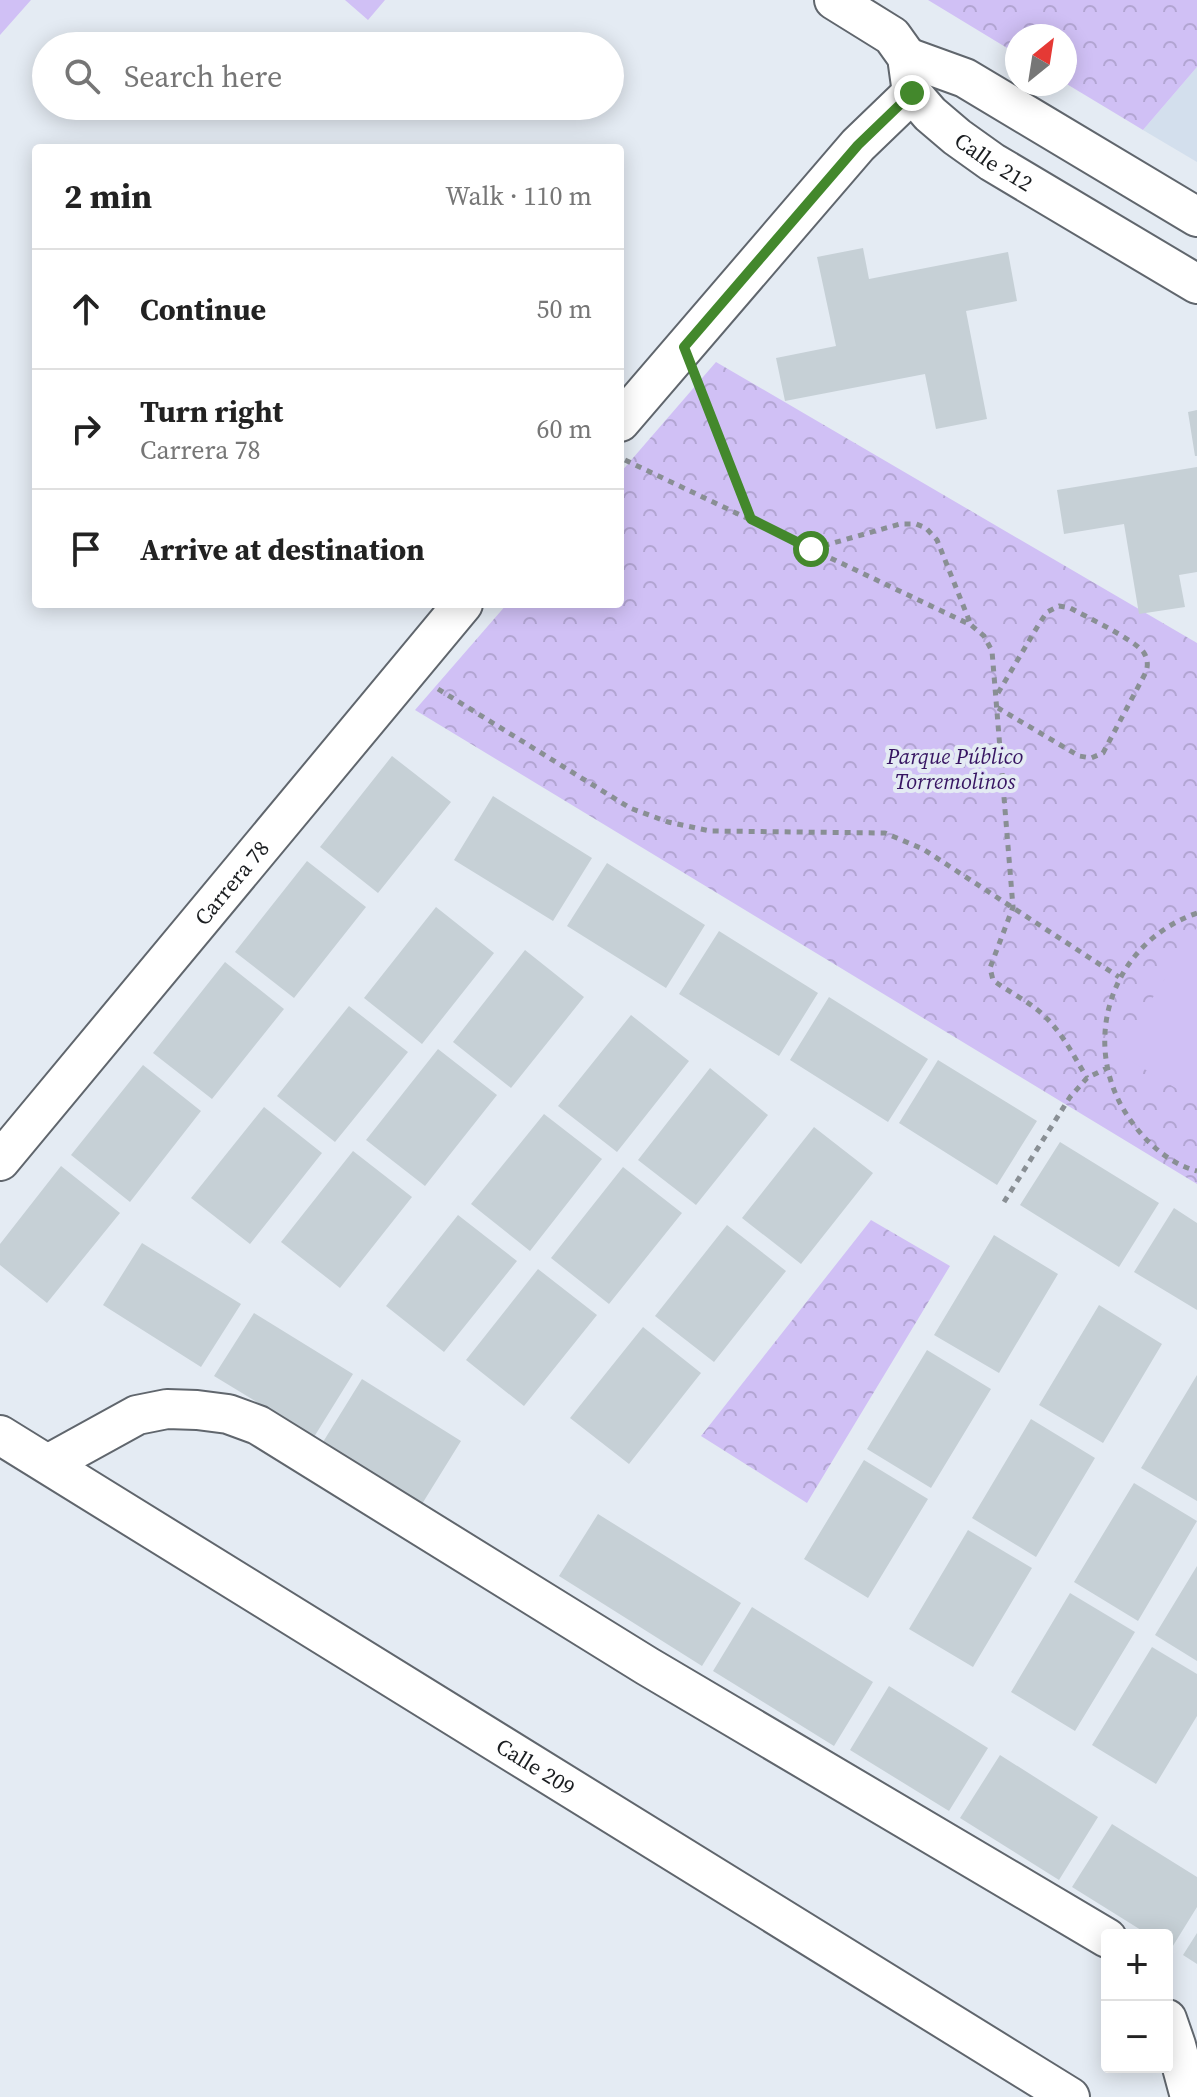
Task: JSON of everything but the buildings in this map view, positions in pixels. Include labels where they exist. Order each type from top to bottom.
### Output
[{"type":"street","name":"Calle 212","points":[[834,0],[892,36],[910,75],[939,122],[957,137],[992,162],[1197,284]]},
{"type":"street","points":[[624,417],[858,145],[910,75],[965,78],[1197,217]]},
{"type":"street","name":"Carrera 78","points":[[0,1161],[460,608]]},
{"type":"street","points":[[48,1464],[137,1415],[167,1409],[228,1414],[258,1425],[647,1666],[1101,1934]]},
{"type":"street","name":"Calle 209","points":[[0,1435],[1070,2097]]},
{"type":"street","points":[[1173,2036],[1190,2097]]},
{"type":"path","points":[[684,347],[751,519]]},
{"type":"path","points":[[624,460],[971,625],[984,636],[992,651],[997,695],[1013,907],[990,968],[993,980],[1034,1007],[1053,1025],[1087,1078]]},
{"type":"path","points":[[811,549],[900,524],[916,524],[926,528],[937,540],[971,625]]},
{"type":"path","points":[[997,695],[1047,612],[1059,606],[1070,608],[1133,643],[1144,651],[1148,664],[1103,753],[1091,758],[1079,756],[997,708]]},
{"type":"path","points":[[407,670],[630,808],[668,822],[710,831],[885,833],[923,849],[1119,977]]},
{"type":"path","points":[[1197,913],[1176,920],[1144,944],[1119,977],[1105,1021],[1107,1068],[1122,1109],[1148,1143],[1184,1167],[1197,1171]]},
{"type":"path","points":[[1004,1202],[1070,1097],[1087,1078],[1107,1068]]},
{"type":"shaded area","points":[[1197,67],[1197,162],[1143,130]]},
{"type":"green space","points":[[0,0],[31,0],[0,35]]},
{"type":"green space","points":[[345,0],[385,0],[368,20]]},
{"type":"green space","points":[[928,0],[1197,0],[1197,67],[1143,130],[1077,90],[1077,24],[1005,24],[1005,47]]},
{"type":"green space","name":"Parque Público Torremolinos","points":[[716,362],[1197,643],[1197,1184],[415,710],[504,608],[624,608],[624,468]]},
{"type":"green space","points":[[1197,927],[1197,1101],[1118,1053]]},
{"type":"green space","points":[[871,1220],[950,1266],[807,1503],[701,1436]]},
{"type":"route","points":[[811,549],[751,519],[684,347],[858,145],[912,93]]}]
